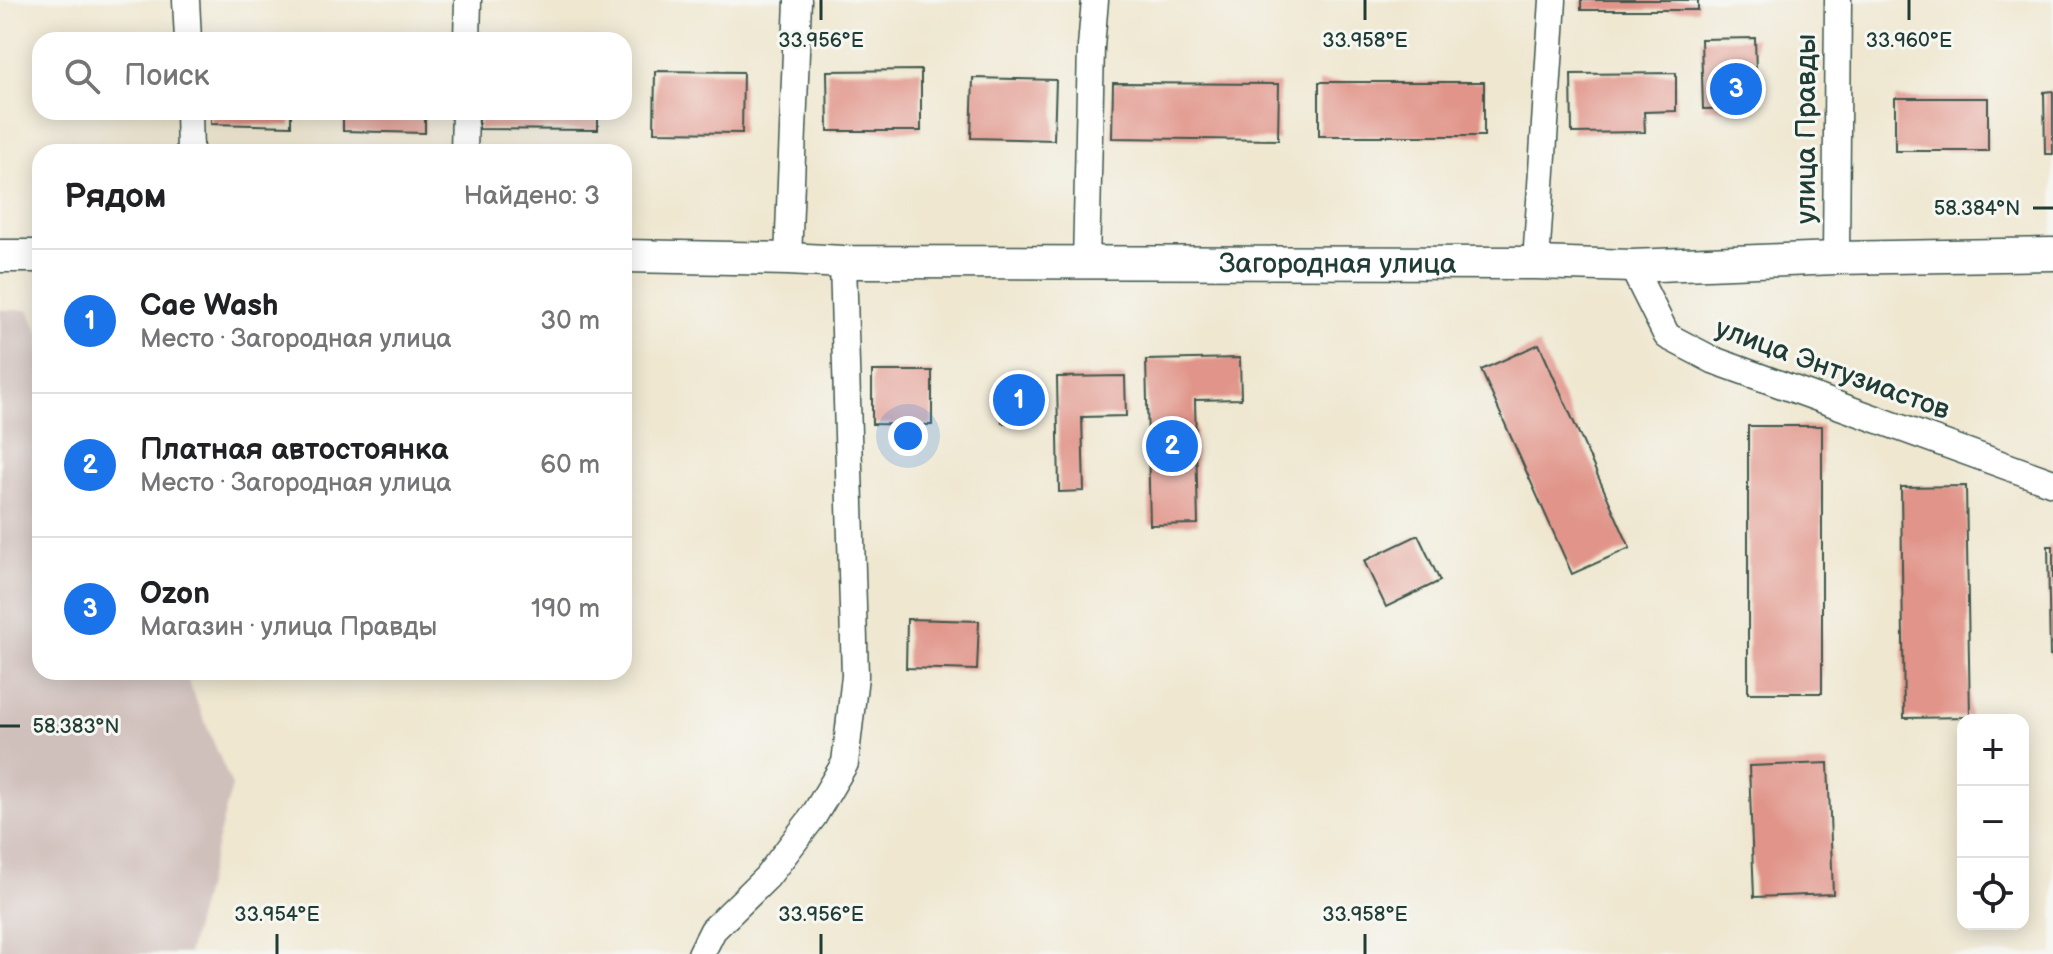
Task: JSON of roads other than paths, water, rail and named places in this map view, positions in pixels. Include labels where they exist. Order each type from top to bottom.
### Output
[{"type":"street","points":[[186,0],[188,32]]},
{"type":"street","points":[[467,32],[468,0]]},
{"type":"street","points":[[788,259],[798,0]]},
{"type":"street","points":[[1086,263],[1095,0]]},
{"type":"street","points":[[1536,263],[1553,0]]},
{"type":"street","name":"улица Правды","points":[[1836,258],[1838,0]]},
{"type":"street","points":[[189,120],[190,144]]},
{"type":"street","points":[[464,144],[465,120]]},
{"type":"street","name":"Загородная улица","points":[[632,256],[843,262],[1536,263],[1632,266],[2053,254]]},
{"type":"street","points":[[0,256],[32,256]]},
{"type":"street","points":[[701,954],[713,930],[767,877],[813,817],[845,763],[855,676],[843,262]]},
{"type":"street","name":"улица Энтузиастов","points":[[1632,266],[1667,336],[1713,360],[2053,483]]},
{"type":"place","name":"Ozon","points":[[1736,89]]},
{"type":"place","name":"Cae Wash","points":[[1019,400]]},
{"type":"place","name":"Платная автостоянка","points":[[1172,446]]}]
